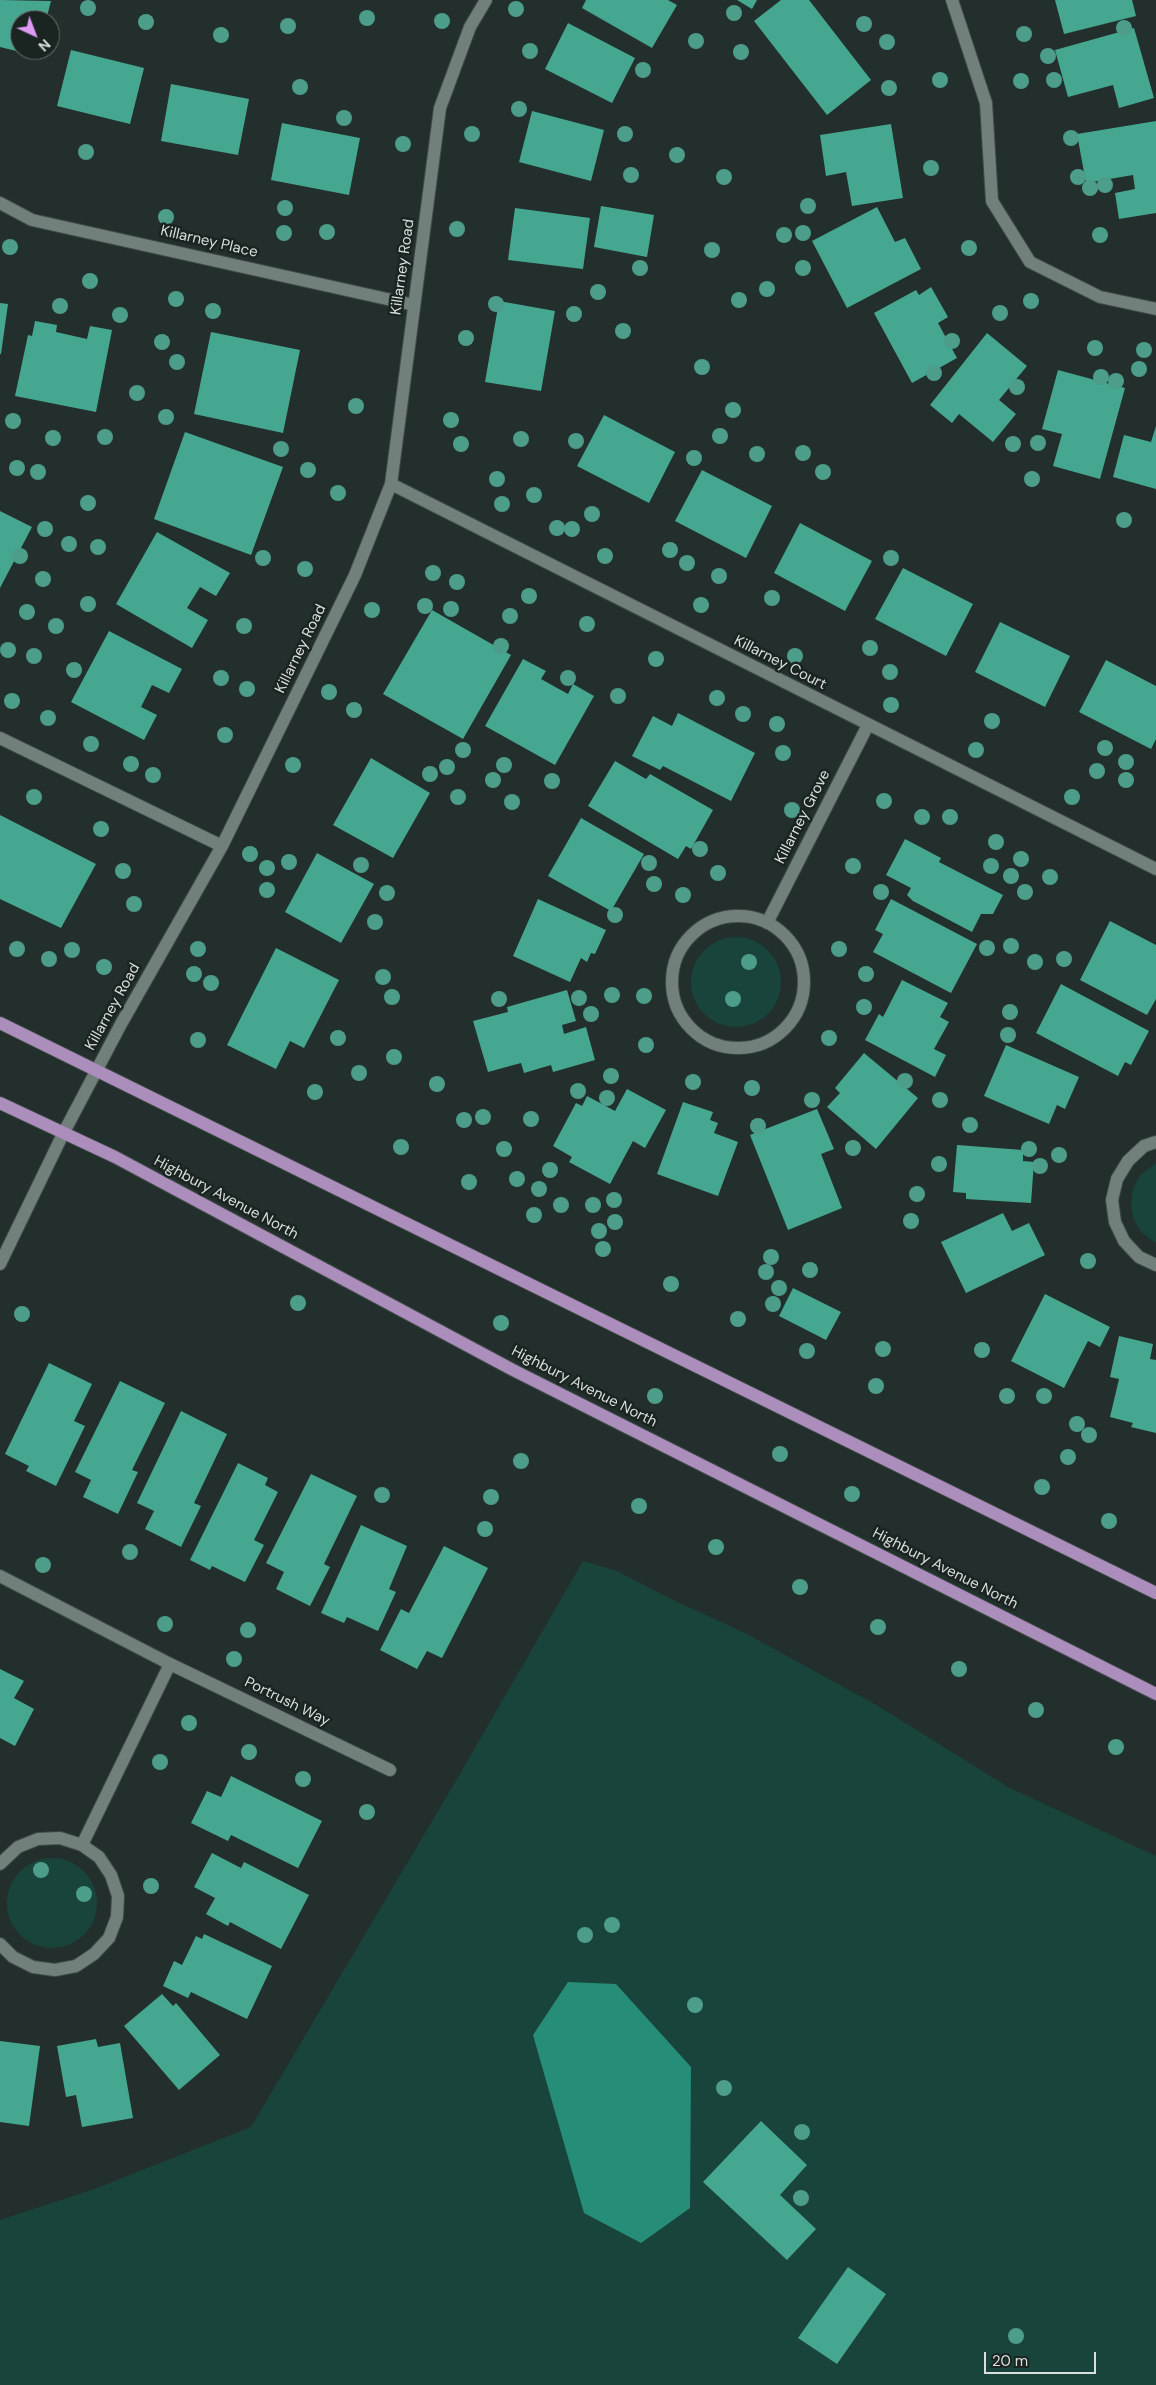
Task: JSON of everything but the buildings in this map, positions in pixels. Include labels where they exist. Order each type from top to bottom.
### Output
[{"type":"main road","points":[[0,1023],[1156,1593]]},
{"type":"main road","name":"Highbury Avenue North","points":[[0,1103],[115,1157],[513,1370],[1156,1694]]},
{"type":"street","name":"Killarney Road","points":[[0,1264],[63,1134],[222,846],[355,575],[391,484],[440,108],[470,28],[486,0]]},
{"type":"street","points":[[952,0],[986,104],[992,201],[1030,262],[1100,297],[1156,309]]},
{"type":"street","name":"Killarney Place","points":[[0,203],[32,220],[414,305]]},
{"type":"street","name":"Killarney Court","points":[[391,484],[1156,870]]},
{"type":"street","name":"Killarney Grove","points":[[767,922],[868,726]]},
{"type":"street","points":[[0,738],[222,846]]},
{"type":"street","points":[[746,917],[767,922],[784,935],[797,953],[803,974],[802,996],[794,1016],[780,1033],[754,1045],[740,1048],[718,1045],[699,1036],[684,1020],[674,1001],[672,979],[676,958],[687,940],[704,925],[724,918],[746,917]]},
{"type":"street","points":[[1156,1142],[1144,1146],[1128,1161],[1117,1179],[1112,1200],[1115,1222],[1124,1241],[1139,1257],[1156,1265]]},
{"type":"street","name":"Portrush Way","points":[[0,1576],[170,1664],[390,1770]]},
{"type":"street","points":[[82,1845],[170,1664]]},
{"type":"street","points":[[0,1864],[18,1847],[38,1839],[60,1838],[82,1845],[99,1857],[111,1874],[118,1896],[117,1917],[109,1938],[94,1954],[76,1966],[54,1970],[33,1967],[13,1958],[0,1944]]},
{"type":"shaded area","points":[[736,937],[753,941],[768,950],[777,965],[781,982],[777,999],[768,1014],[753,1023],[736,1027],[719,1023],[704,1014],[695,999],[691,982],[695,965],[704,950],[719,941]]},
{"type":"shaded area","points":[[1156,1163],[1156,1243],[1142,1233],[1134,1220],[1131,1205],[1133,1190],[1139,1176]]},
{"type":"shaded area","points":[[583,1561],[617,1571],[667,1597],[747,1634],[878,1706],[1008,1787],[1156,1856],[1156,2385],[0,2385],[0,2220],[97,2188],[251,2127],[457,1779]]},
{"type":"shaded area","points":[[52,1858],[69,1862],[84,1871],[93,1886],[97,1903],[93,1920],[84,1935],[69,1944],[52,1948],[35,1944],[20,1935],[11,1920],[7,1903],[11,1886],[20,1871],[35,1862]]},
{"type":"shaded area","points":[[568,1982],[616,1984],[691,2067],[690,2208],[641,2243],[584,2213],[533,2035]]}]
